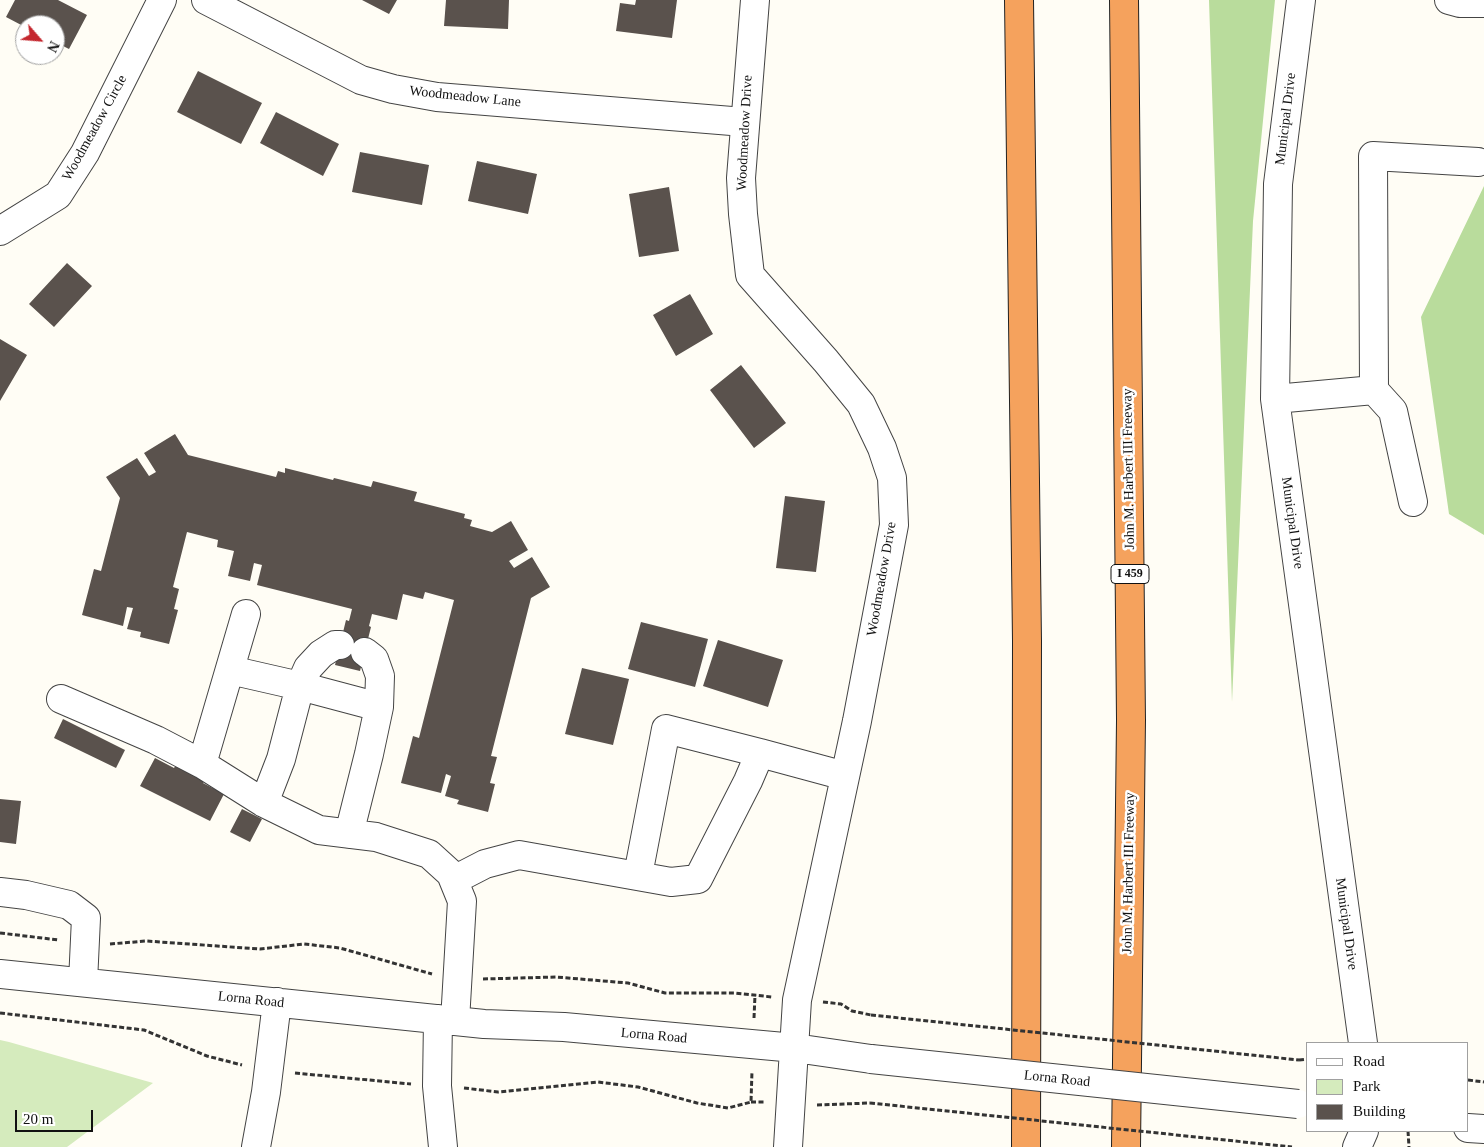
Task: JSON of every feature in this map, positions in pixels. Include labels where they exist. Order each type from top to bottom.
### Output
[{"type":"highway","points":[[1019,0],[1027,641],[1026,1147]]},
{"type":"highway","name":"John M. Harbert III Freeway","points":[[1124,0],[1131,720],[1126,1147]]},
{"type":"street","name":"Woodmeadow Circle","points":[[0,231],[58,195],[85,153],[162,0]]},
{"type":"street","name":"Woodmeadow Lane","points":[[206,0],[361,80],[393,89],[436,97],[744,122]]},
{"type":"street","name":"Woodmeadow Drive","points":[[755,0],[741,178],[750,275],[826,361],[861,404],[882,448],[892,478],[894,525],[857,721],[797,1000],[788,1147]]},
{"type":"street","name":"Municipal Drive","points":[[1300,0],[1278,184],[1276,399],[1363,1042]]},
{"type":"street","points":[[1449,0],[1484,3]]},
{"type":"street","points":[[1413,502],[1393,411],[1374,390],[1373,156],[1478,162]]},
{"type":"street","points":[[1276,399],[1374,390]]},
{"type":"street","points":[[202,764],[246,614]]},
{"type":"street","points":[[264,804],[281,759],[300,686],[308,668],[321,654],[335,645],[352,649],[374,659],[380,676],[379,706],[370,754],[349,834]]},
{"type":"street","points":[[230,670],[379,706]]},
{"type":"street","points":[[61,699],[156,740],[202,764],[264,804],[319,830],[376,837],[429,854],[451,874],[462,901],[437,1086],[443,1147]]},
{"type":"street","points":[[638,875],[666,729],[845,776]]},
{"type":"street","points":[[454,880],[485,864],[519,856],[672,882],[698,879],[748,781],[760,753]]},
{"type":"street","points":[[0,892],[26,895],[69,905],[86,918],[83,982]]},
{"type":"street","name":"Lorna Road","points":[[0,974],[484,1024],[564,1027],[795,1048],[871,1059],[1303,1105]]},
{"type":"street","points":[[256,1147],[266,1092],[277,1002]]},
{"type":"street","points":[[1469,1128],[1484,1130]]},
{"type":"street","points":[[1357,1147],[1364,1132]]},
{"type":"street","points":[[1376,1132],[1380,1147]]},
{"type":"path","points":[[871,1015],[1306,1060]]},
{"type":"path","points":[[1469,1080],[1484,1082]]},
{"type":"path","points":[[870,1103],[1292,1147]]},
{"type":"path","points":[[1408,1132],[1409,1147]]},
{"type":"green space","points":[[1209,0],[1275,0],[1253,221],[1232,702]]},
{"type":"green space","points":[[1484,186],[1484,535],[1449,514],[1421,317]]},
{"type":"green space","points":[[0,1040],[153,1083],[67,1147],[0,1147]]},
{"type":"building","points":[[15,0],[58,0],[87,15],[69,49],[65,47],[65,15],[15,15],[15,22],[6,17]]},
{"type":"building","points":[[362,0],[397,0],[389,14]]},
{"type":"building","points":[[446,0],[509,0],[508,29],[444,26]]},
{"type":"building","points":[[636,0],[677,0],[672,38],[616,31],[620,3],[635,5]]},
{"type":"building","points":[[198,71],[262,103],[241,144],[177,112]]},
{"type":"building","points":[[276,112],[339,144],[323,176],[260,143]]},
{"type":"building","points":[[360,152],[429,165],[422,205],[352,192]]},
{"type":"building","points":[[477,161],[537,174],[528,214],[468,201]]},
{"type":"building","points":[[669,187],[679,251],[639,257],[629,194]]},
{"type":"building","points":[[67,263],[92,286],[54,327],[29,304]]},
{"type":"building","points":[[690,294],[713,334],[676,356],[653,315]]},
{"type":"building","points":[[0,339],[27,355],[0,401]]},
{"type":"building","points":[[741,365],[786,423],[754,448],[710,390]]},
{"type":"building","points":[[175,434],[188,455],[276,477],[278,471],[285,473],[285,468],[371,487],[373,481],[417,492],[414,501],[465,514],[464,518],[472,520],[470,526],[492,532],[511,521],[528,550],[509,561],[514,568],[532,557],[550,587],[531,598],[491,756],[497,757],[490,783],[495,784],[488,812],[457,804],[459,800],[445,796],[451,776],[446,774],[441,793],[401,783],[413,736],[419,738],[454,600],[425,592],[423,599],[403,594],[397,620],[372,614],[369,626],[371,627],[360,671],[335,665],[346,620],[349,621],[352,609],[257,585],[262,565],[254,563],[250,581],[228,576],[234,551],[217,547],[218,540],[187,532],[173,587],[179,589],[174,609],[178,610],[169,644],[140,637],[141,632],[127,629],[133,608],[127,607],[123,626],[82,615],[94,569],[101,571],[120,498],[106,477],[137,458],[149,476],[156,472],[144,453]]},
{"type":"building","points":[[785,496],[825,501],[816,572],[776,568]]},
{"type":"building","points":[[641,622],[708,639],[695,687],[628,669]]},
{"type":"building","points":[[718,640],[783,660],[768,707],[703,686]]},
{"type":"building","points":[[582,668],[629,679],[613,745],[565,734]]},
{"type":"building","points":[[63,719],[125,750],[116,768],[54,738]]},
{"type":"building","points":[[155,758],[174,768],[178,762],[206,777],[203,783],[224,794],[210,821],[140,786]]},
{"type":"building","points":[[0,799],[21,801],[16,844],[0,842]]},
{"type":"building","points":[[242,809],[262,819],[250,842],[230,832]]}]
